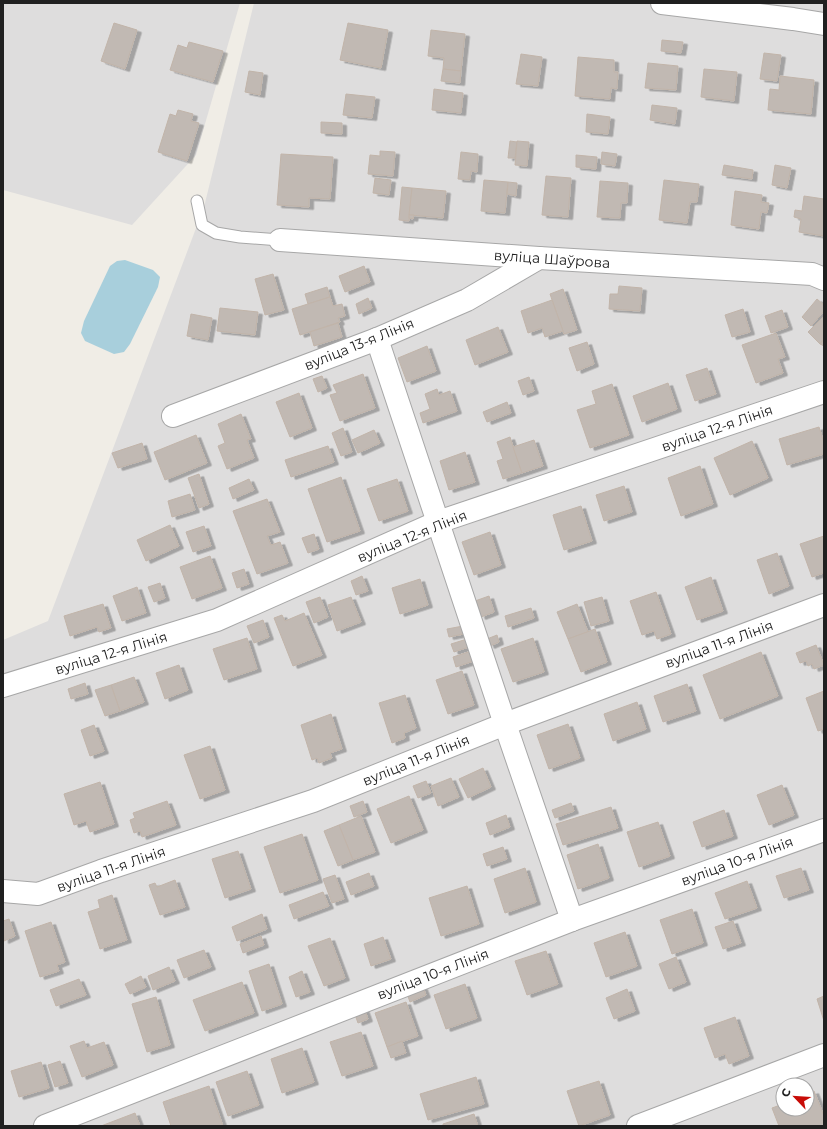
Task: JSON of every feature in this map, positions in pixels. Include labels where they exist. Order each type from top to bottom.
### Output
[{"type":"street","points":[[662,3],[824,24]]},
{"type":"street","name":"вуліца Шаўрова","points":[[280,240],[538,258],[812,274],[824,279]]},
{"type":"street","name":"вуліца 13-я Лінія","points":[[173,416],[377,339],[467,300],[538,258]]},
{"type":"street","points":[[377,339],[572,920]]},
{"type":"street","name":"вуліца 12-я Лінія","points":[[3,686],[218,620],[438,522],[824,392]]},
{"type":"street","name":"вуліца 11-я Лінія","points":[[3,891],[38,894],[101,871],[313,801],[505,724],[824,605]]},
{"type":"street","name":"вуліца 10-я Лінія","points":[[45,1126],[572,920],[824,830]]},
{"type":"street","points":[[638,1126],[824,1055]]},
{"type":"lane","points":[[197,201],[202,225],[216,232],[240,237],[280,240]]},
{"type":"shaded area","points":[[3,3],[240,3],[196,155],[132,225],[3,190]]},
{"type":"shaded area","points":[[254,3],[824,3],[824,1126],[3,1126],[3,640],[48,621],[204,207]]},
{"type":"water","points":[[125,260],[153,270],[160,277],[158,287],[130,344],[124,352],[114,354],[85,341],[81,333],[84,321],[110,266],[117,261]]},
{"type":"building","points":[[114,23],[137,30],[125,69],[101,61]]},
{"type":"building","points":[[348,23],[388,30],[381,68],[340,60]]},
{"type":"building","points":[[431,30],[465,34],[461,71],[443,69],[444,58],[428,56]]},
{"type":"building","points":[[662,40],[683,42],[681,53],[661,51]]},
{"type":"building","points":[[189,42],[223,51],[213,82],[170,70],[178,45],[187,48]]},
{"type":"building","points":[[764,53],[781,55],[777,81],[760,79]]},
{"type":"building","points":[[521,54],[542,57],[538,86],[516,84]]},
{"type":"building","points":[[578,57],[614,60],[614,72],[618,72],[617,89],[611,88],[610,99],[575,96]]},
{"type":"building","points":[[648,63],[678,66],[676,90],[645,88]]},
{"type":"building","points":[[443,69],[461,71],[460,83],[441,81]]},
{"type":"building","points":[[704,69],[737,72],[734,101],[701,97]]},
{"type":"building","points":[[249,71],[263,73],[260,95],[245,92]]},
{"type":"building","points":[[780,76],[814,80],[811,114],[768,110],[770,89],[779,90]]},
{"type":"building","points":[[434,89],[463,93],[461,113],[432,110]]},
{"type":"building","points":[[346,94],[375,97],[372,118],[343,115]]},
{"type":"building","points":[[652,105],[677,108],[675,124],[650,120]]},
{"type":"building","points":[[178,110],[193,114],[191,121],[199,123],[187,161],[158,152],[170,114],[176,116]]},
{"type":"building","points":[[587,114],[610,117],[608,134],[586,132]]},
{"type":"building","points":[[321,122],[342,123],[342,134],[321,133]]},
{"type":"building","points":[[510,141],[517,142],[515,158],[508,158]]},
{"type":"building","points":[[517,141],[529,142],[527,166],[515,165]]},
{"type":"building","points":[[380,151],[395,152],[393,176],[368,174],[370,155],[380,156]]},
{"type":"building","points":[[461,152],[478,154],[477,172],[471,171],[470,180],[458,179]]},
{"type":"building","points":[[602,152],[617,154],[615,166],[601,164]]},
{"type":"building","points":[[281,154],[333,157],[330,199],[309,198],[309,207],[277,205]]},
{"type":"building","points":[[576,155],[597,157],[596,169],[576,167]]},
{"type":"building","points":[[724,165],[753,170],[752,179],[722,175]]},
{"type":"building","points":[[775,165],[791,168],[787,188],[772,185]]},
{"type":"building","points":[[546,176],[571,178],[568,217],[542,215]]},
{"type":"building","points":[[375,178],[391,180],[389,195],[373,193]]},
{"type":"building","points":[[484,180],[508,182],[505,213],[481,211]]},
{"type":"building","points":[[664,180],[699,184],[697,202],[690,202],[687,223],[659,220]]},
{"type":"building","points":[[600,181],[628,183],[627,203],[621,203],[620,218],[597,217]]},
{"type":"building","points":[[508,182],[517,183],[516,196],[507,194]]},
{"type":"building","points":[[402,187],[412,188],[409,221],[399,220]]},
{"type":"building","points":[[412,188],[446,191],[443,218],[409,215]]},
{"type":"building","points":[[735,191],[762,195],[761,202],[769,203],[767,213],[761,212],[759,229],[731,225]]},
{"type":"building","points":[[804,196],[824,199],[824,236],[799,232],[801,219],[794,217],[795,210],[802,211]]},
{"type":"building","points":[[409,215],[414,215],[413,219],[409,218]]},
{"type":"building","points":[[364,266],[370,282],[345,292],[339,276]]},
{"type":"building","points":[[273,274],[284,310],[265,315],[255,279]]},
{"type":"building","points":[[619,286],[642,288],[640,311],[609,309],[610,294],[618,294]]},
{"type":"building","points":[[327,287],[330,297],[308,304],[305,294]]},
{"type":"building","points":[[563,289],[577,330],[564,334],[550,294]]},
{"type":"building","points":[[330,297],[333,306],[342,304],[345,316],[338,318],[340,322],[300,335],[292,309]]},
{"type":"building","points":[[368,298],[372,308],[359,314],[356,304]]},
{"type":"building","points":[[817,299],[824,305],[824,311],[811,326],[802,317]]},
{"type":"building","points":[[552,300],[563,331],[545,337],[542,328],[528,333],[521,311]]},
{"type":"building","points":[[220,308],[258,312],[255,335],[217,331]]},
{"type":"building","points":[[743,309],[750,332],[732,337],[725,315]]},
{"type":"building","points":[[782,310],[788,327],[771,333],[765,316]]},
{"type":"building","points":[[191,314],[212,318],[208,340],[187,336]]},
{"type":"building","points":[[824,316],[824,339],[820,344],[808,332]]},
{"type":"building","points":[[338,323],[342,337],[314,346],[310,332]]},
{"type":"building","points":[[498,327],[508,352],[475,365],[466,340]]},
{"type":"building","points":[[776,333],[785,357],[778,359],[783,373],[756,383],[742,345]]},
{"type":"building","points":[[824,339],[824,346],[820,344]]},
{"type":"building","points":[[587,342],[594,364],[577,371],[569,348]]},
{"type":"building","points":[[427,346],[436,371],[407,382],[398,358]]},
{"type":"building","points":[[707,368],[716,394],[695,401],[686,375]]},
{"type":"building","points":[[363,374],[375,408],[340,421],[330,395],[337,393],[333,385]]},
{"type":"building","points":[[322,376],[327,388],[318,392],[313,379]]},
{"type":"building","points":[[529,377],[534,391],[523,395],[518,381]]},
{"type":"building","points":[[668,383],[677,409],[642,422],[633,396]]},
{"type":"building","points":[[612,384],[629,435],[590,448],[577,410],[596,404],[592,391]]},
{"type":"building","points":[[437,389],[439,395],[450,391],[457,411],[423,423],[420,413],[430,409],[425,394]]},
{"type":"building","points":[[299,393],[312,428],[290,437],[276,402]]},
{"type":"building","points":[[507,402],[511,413],[487,422],[483,412]]},
{"type":"building","points":[[241,414],[251,439],[247,440],[254,458],[227,469],[218,446],[225,443],[218,424]]},
{"type":"building","points":[[819,427],[824,443],[824,454],[787,465],[779,439]]},
{"type":"building","points":[[343,428],[352,452],[341,456],[332,433]]},
{"type":"building","points":[[374,430],[380,443],[358,453],[352,440]]},
{"type":"building","points":[[196,435],[207,463],[165,480],[154,452]]},
{"type":"building","points":[[510,437],[522,473],[503,479],[497,461],[503,459],[497,442]]},
{"type":"building","points":[[534,440],[543,466],[522,473],[513,447]]},
{"type":"building","points":[[752,441],[768,478],[730,495],[714,458]]},
{"type":"building","points":[[142,443],[147,459],[118,468],[112,453]]},
{"type":"building","points":[[328,446],[334,462],[291,477],[285,460]]},
{"type":"building","points":[[465,452],[475,482],[449,490],[440,461]]},
{"type":"building","points":[[700,466],[713,504],[681,516],[668,478]]},
{"type":"building","points":[[199,474],[209,504],[199,508],[188,478]]},
{"type":"building","points":[[341,477],[360,531],[327,542],[308,489]]},
{"type":"building","points":[[249,479],[254,490],[233,499],[229,488]]},
{"type":"building","points":[[397,479],[408,511],[379,521],[367,489]]},
{"type":"building","points":[[624,486],[632,512],[604,521],[596,495]]},
{"type":"building","points":[[190,494],[195,510],[172,517],[168,501]]},
{"type":"building","points":[[267,499],[280,532],[267,536],[271,545],[280,542],[288,563],[257,574],[233,511]]},
{"type":"building","points":[[581,506],[592,541],[564,550],[553,515]]},
{"type":"building","points":[[170,525],[179,546],[146,561],[137,540]]},
{"type":"building","points":[[204,526],[211,546],[193,552],[186,532]]},
{"type":"building","points":[[490,532],[501,565],[474,575],[462,542]]},
{"type":"building","points":[[314,534],[319,549],[308,553],[302,538]]},
{"type":"building","points":[[824,536],[824,573],[812,577],[800,544]]},
{"type":"building","points":[[777,553],[789,586],[769,594],[757,560]]},
{"type":"building","points":[[210,556],[222,588],[192,599],[180,567]]},
{"type":"building","points":[[244,569],[249,584],[237,588],[232,573]]},
{"type":"building","points":[[362,576],[368,591],[356,595],[351,581]]},
{"type":"building","points":[[711,577],[723,611],[697,620],[685,587]]},
{"type":"building","points":[[420,579],[428,605],[400,614],[392,588]]},
{"type":"building","points":[[160,583],[165,598],[154,602],[148,587]]},
{"type":"building","points":[[137,587],[146,613],[122,621],[113,596]]},
{"type":"building","points":[[656,592],[671,634],[657,639],[654,631],[642,635],[630,601]]},
{"type":"building","points":[[489,596],[494,612],[481,617],[475,601]]},
{"type":"building","points":[[320,597],[328,617],[314,623],[306,602]]},
{"type":"building","points":[[351,597],[361,622],[337,631],[328,605]]},
{"type":"building","points":[[602,597],[609,621],[591,626],[584,602]]},
{"type":"building","points":[[103,604],[111,628],[99,632],[97,627],[70,636],[64,616]]},
{"type":"building","points":[[577,604],[588,632],[568,639],[557,612]]},
{"type":"building","points":[[531,608],[534,618],[508,627],[505,616]]},
{"type":"building","points":[[304,613],[322,655],[293,666],[274,618],[282,615],[285,621]]},
{"type":"building","points":[[263,620],[269,637],[254,643],[247,626]]},
{"type":"building","points":[[463,626],[464,634],[449,637],[447,629]]},
{"type":"building","points":[[595,629],[607,662],[581,672],[568,639]]},
{"type":"building","points":[[497,635],[499,642],[490,646],[487,639]]},
{"type":"building","points":[[247,638],[257,669],[224,680],[213,649]]},
{"type":"building","points":[[533,638],[544,672],[513,682],[501,649]]},
{"type":"building","points":[[467,639],[469,647],[454,652],[451,644]]},
{"type":"building","points":[[816,645],[824,665],[814,669],[812,664],[808,666],[806,661],[800,663],[796,653]]},
{"type":"building","points":[[471,651],[474,661],[456,667],[453,657]]},
{"type":"building","points":[[761,652],[778,696],[720,719],[703,675]]},
{"type":"building","points":[[179,665],[188,690],[165,699],[156,673]]},
{"type":"building","points":[[462,671],[474,705],[448,714],[436,680]]},
{"type":"building","points":[[134,677],[144,702],[120,711],[111,685]]},
{"type":"building","points":[[85,683],[88,694],[71,699],[68,689]]},
{"type":"building","points":[[687,684],[696,711],[663,722],[654,696]]},
{"type":"building","points":[[111,685],[120,711],[105,716],[95,690]]},
{"type":"building","points":[[824,691],[824,729],[818,731],[806,698]]},
{"type":"building","points":[[405,695],[416,728],[404,733],[405,738],[392,743],[379,703]]},
{"type":"building","points":[[637,702],[646,729],[613,741],[604,714]]},
{"type":"building","points":[[331,714],[342,749],[330,753],[332,758],[319,763],[317,758],[312,760],[301,725]]},
{"type":"building","points":[[568,724],[580,758],[549,769],[537,735]]},
{"type":"building","points":[[94,725],[104,751],[90,756],[81,730]]},
{"type":"building","points":[[210,746],[225,790],[200,799],[184,755]]},
{"type":"building","points":[[483,768],[491,787],[468,798],[459,779]]},
{"type":"building","points":[[451,778],[459,797],[438,806],[431,786]]},
{"type":"building","points":[[426,781],[431,793],[418,798],[413,786]]},
{"type":"building","points":[[100,782],[114,824],[90,832],[86,821],[74,825],[64,794]]},
{"type":"building","points":[[782,785],[794,815],[769,825],[757,795]]},
{"type":"building","points":[[409,796],[423,830],[391,843],[377,809]]},
{"type":"building","points":[[167,801],[176,825],[142,837],[140,831],[134,833],[130,820],[135,818],[133,813]]},
{"type":"building","points":[[363,801],[367,812],[354,817],[350,806]]},
{"type":"building","points":[[571,803],[574,811],[555,818],[552,810]]},
{"type":"building","points":[[611,807],[618,828],[563,845],[556,824]]},
{"type":"building","points":[[724,810],[733,836],[702,847],[693,822]]},
{"type":"building","points":[[506,815],[510,827],[490,835],[486,823]]},
{"type":"building","points":[[361,816],[375,852],[353,860],[339,825]]},
{"type":"building","points":[[658,822],[670,856],[639,867],[627,832]]},
{"type":"building","points":[[339,825],[353,860],[338,866],[324,831]]},
{"type":"building","points":[[302,834],[318,880],[280,893],[264,847]]},
{"type":"building","points":[[598,844],[609,878],[578,889],[567,855]]},
{"type":"building","points":[[503,847],[507,859],[487,866],[483,854]]},
{"type":"building","points":[[238,851],[251,889],[225,898],[212,859]]},
{"type":"building","points":[[525,868],[536,902],[505,913],[494,879]]},
{"type":"building","points":[[801,868],[809,890],[784,898],[776,876]]},
{"type":"building","points":[[369,873],[374,886],[351,895],[346,882]]},
{"type":"building","points":[[335,875],[344,899],[332,903],[323,879]]},
{"type":"building","points":[[175,880],[185,907],[160,915],[149,885],[155,883],[157,887]]},
{"type":"building","points":[[747,881],[757,908],[725,919],[715,893]]},
{"type":"building","points":[[467,886],[479,924],[441,936],[429,898]]},
{"type":"building","points":[[323,892],[329,906],[294,919],[289,905]]},
{"type":"building","points":[[112,895],[127,940],[100,949],[88,912],[100,908],[98,900]]},
{"type":"building","points":[[692,909],[703,943],[672,954],[660,920]]},
{"type":"building","points":[[262,914],[267,929],[237,941],[232,927]]},
{"type":"building","points":[[9,919],[15,936],[4,941],[3,921]]},
{"type":"building","points":[[733,921],[741,943],[723,949],[715,927]]},
{"type":"building","points":[[51,922],[65,962],[57,965],[59,971],[40,977],[25,931]]},
{"type":"building","points":[[625,932],[637,966],[606,977],[594,943]]},
{"type":"building","points":[[261,936],[264,945],[243,953],[240,944]]},
{"type":"building","points":[[383,937],[391,959],[371,966],[364,944]]},
{"type":"building","points":[[330,938],[345,978],[324,986],[308,946]]},
{"type":"building","points":[[204,950],[211,967],[184,978],[177,960]]},
{"type":"building","points":[[546,951],[558,984],[527,995],[515,961]]},
{"type":"building","points":[[676,957],[686,982],[669,989],[659,964]]},
{"type":"building","points":[[269,964],[282,1004],[262,1011],[249,971]]},
{"type":"building","points":[[169,967],[175,981],[153,990],[148,976]]},
{"type":"building","points":[[302,971],[310,992],[296,997],[289,977]]},
{"type":"building","points":[[141,976],[146,987],[130,994],[125,984]]},
{"type":"building","points":[[79,979],[86,995],[56,1006],[50,990]]},
{"type":"building","points":[[242,982],[254,1013],[205,1031],[193,1000]]},
{"type":"building","points":[[465,984],[477,1018],[446,1029],[434,995]]},
{"type":"building","points":[[422,985],[426,995],[410,1002],[406,991]]},
{"type":"building","points":[[627,989],[635,1011],[614,1019],[606,998]]},
{"type":"building","points":[[824,996],[824,1021],[817,999]]},
{"type":"building","points":[[156,997],[170,1045],[147,1052],[132,1004]]},
{"type":"building","points":[[406,1002],[418,1036],[387,1047],[375,1013]]},
{"type":"building","points":[[364,1008],[368,1019],[358,1023],[354,1012]]},
{"type":"building","points":[[735,1017],[749,1056],[729,1064],[725,1054],[715,1058],[704,1028]]},
{"type":"building","points":[[361,1032],[373,1066],[342,1076],[330,1042]]},
{"type":"building","points":[[84,1041],[87,1048],[104,1042],[113,1065],[82,1077],[70,1046]]},
{"type":"building","points":[[402,1041],[406,1053],[391,1058],[387,1047]]},
{"type":"building","points":[[302,1048],[314,1082],[282,1093],[271,1059]]},
{"type":"building","points":[[60,1061],[68,1083],[55,1087],[48,1065]]},
{"type":"building","points":[[41,1062],[49,1088],[19,1097],[11,1071]]},
{"type":"building","points":[[247,1071],[259,1105],[228,1116],[216,1082]]},
{"type":"building","points":[[476,1077],[484,1104],[428,1120],[420,1094]]},
{"type":"building","points":[[599,1081],[610,1115],[579,1126],[567,1091]]},
{"type":"building","points":[[209,1086],[223,1126],[171,1126],[163,1102]]},
{"type":"building","points":[[815,1094],[824,1116],[824,1126],[779,1126],[776,1117],[815,1117]]},
{"type":"building","points":[[775,1107],[775,1116],[772,1108]]},
{"type":"building","points":[[135,1113],[140,1126],[101,1126]]},
{"type":"building","points":[[474,1114],[478,1126],[443,1126],[443,1124]]}]
